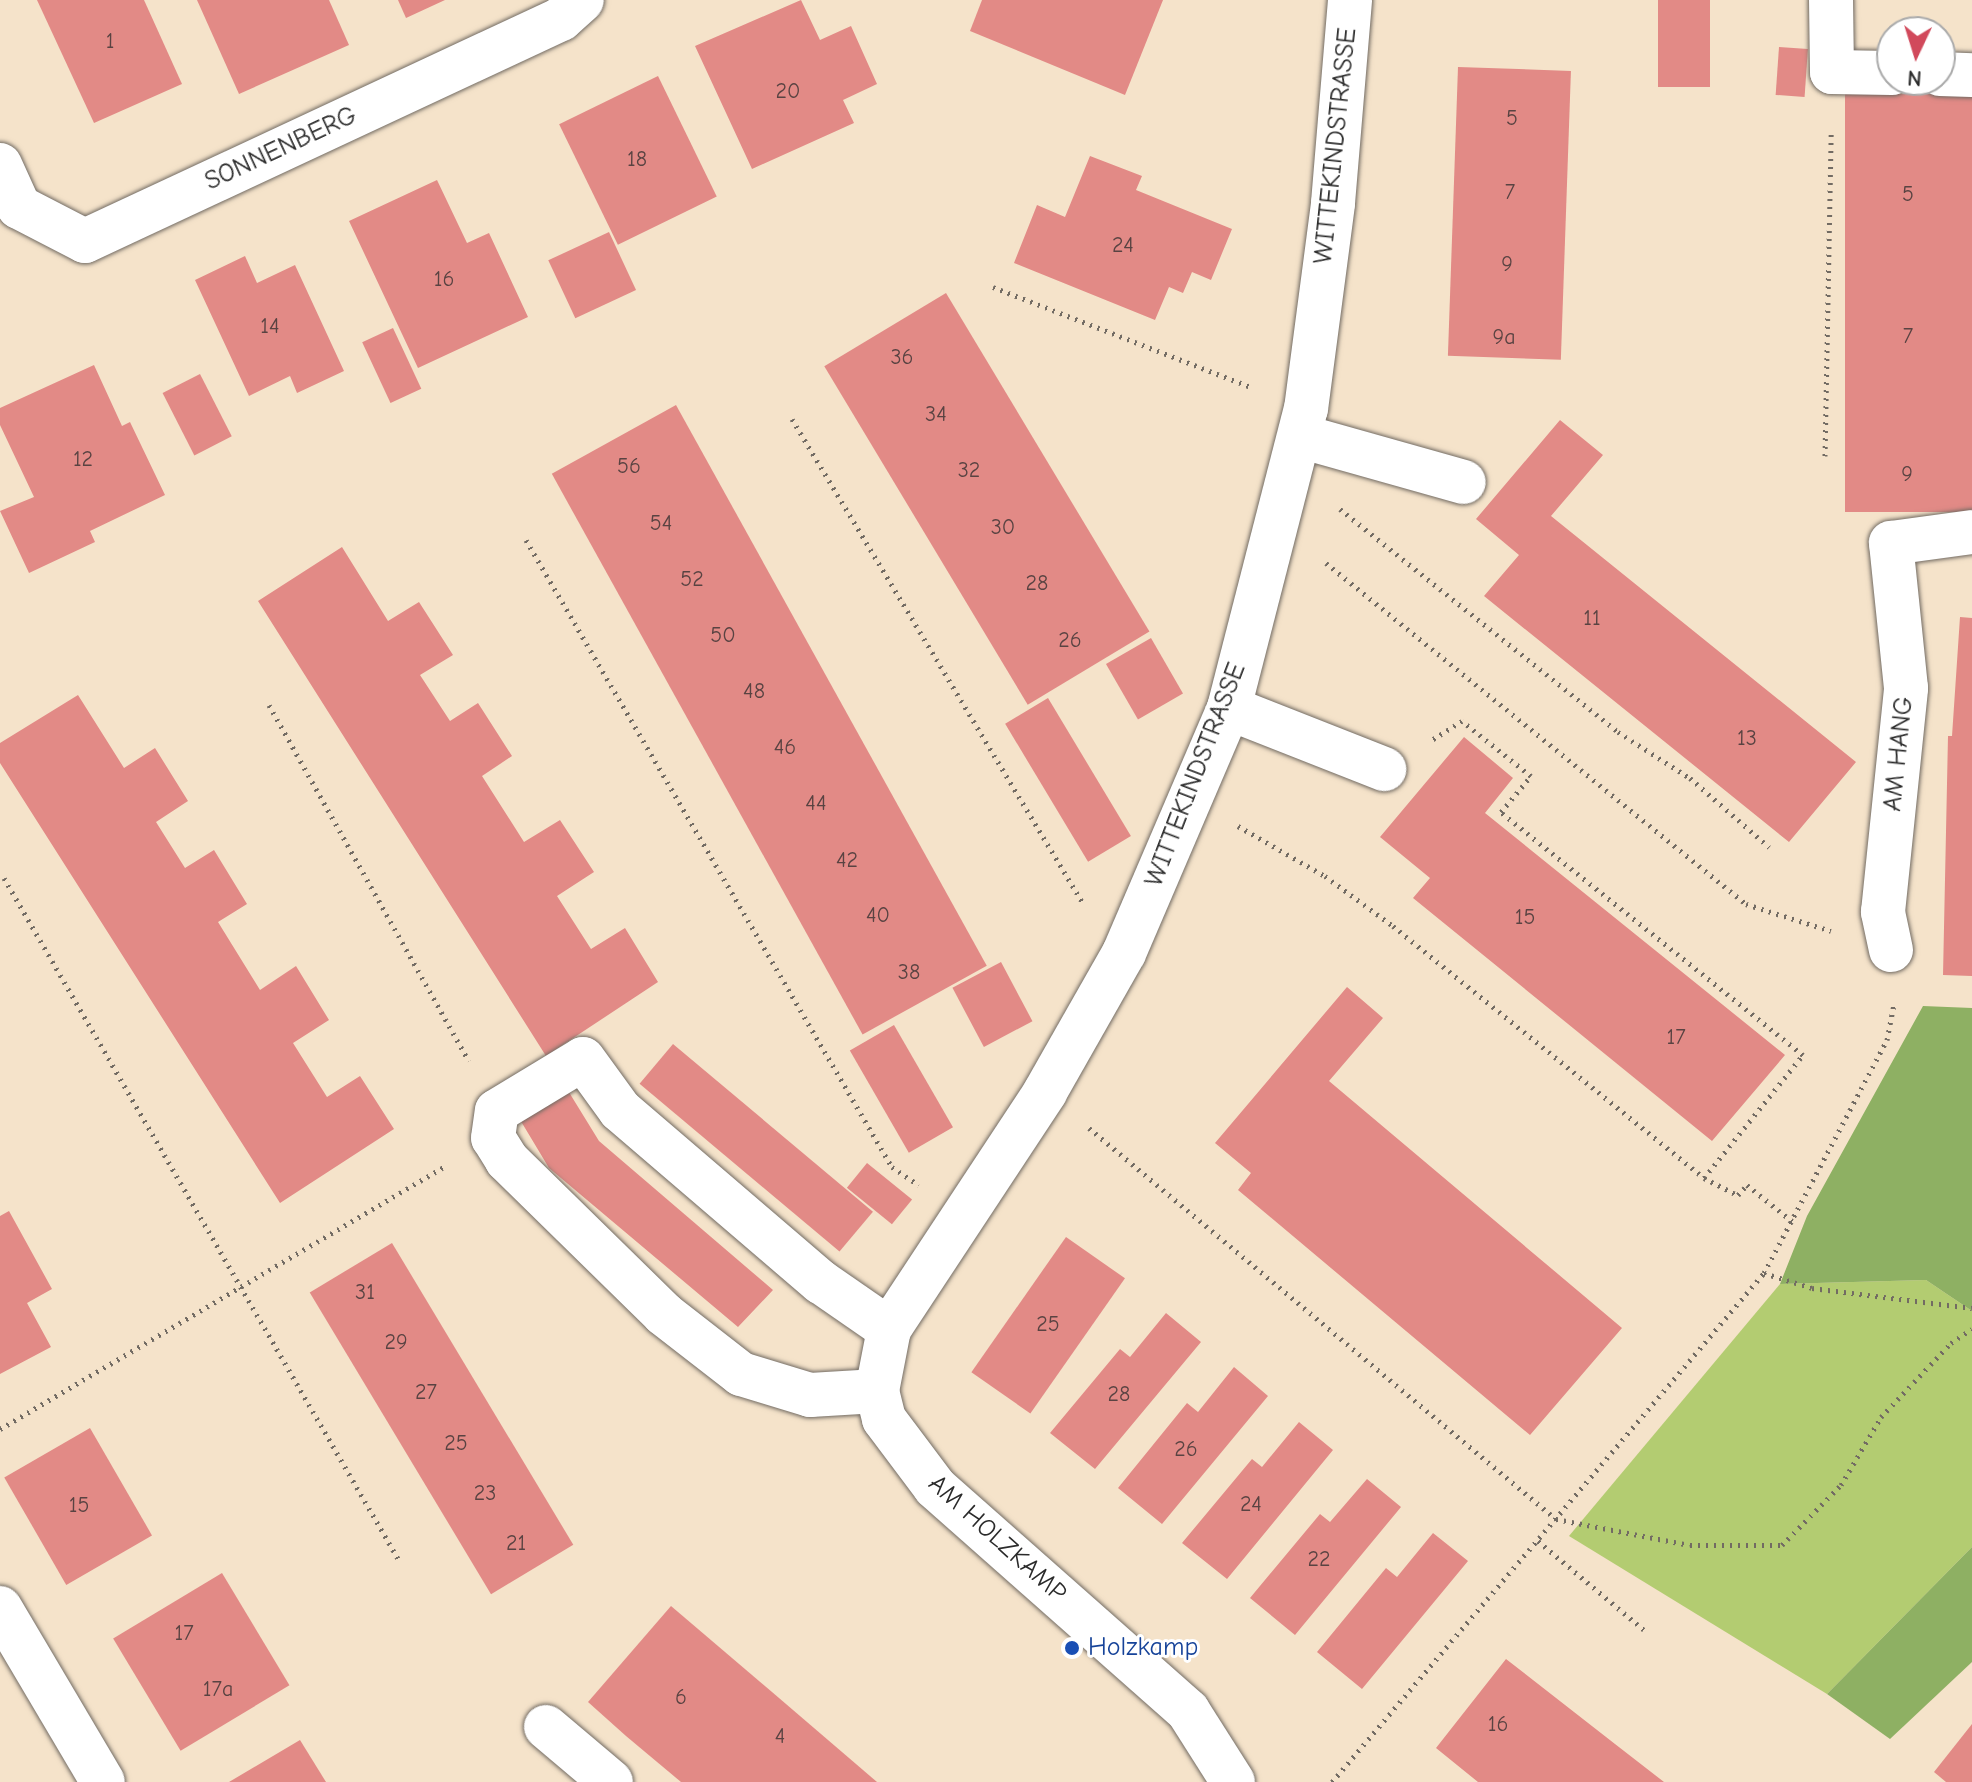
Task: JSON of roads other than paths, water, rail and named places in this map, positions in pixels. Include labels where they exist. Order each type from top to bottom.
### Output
[{"type":"street","name":"SONNENBERG","points":[[0,165],[19,207],[85,241],[561,19],[582,0]]},
{"type":"street","name":"WITTEKINDSTRASSE","points":[[877,1391],[889,1329],[1045,1092],[1124,953],[1229,708],[1280,526],[1299,439],[1333,203],[1350,0]]},
{"type":"street","points":[[1831,0],[1832,72],[1876,73]]},
{"type":"street","points":[[1299,439],[1464,482]]},
{"type":"street","name":"AM HANG","points":[[1891,950],[1883,912],[1906,688],[1891,543],[1972,532]]},
{"type":"street","points":[[1229,708],[1384,769]]},
{"type":"street","points":[[877,1391],[810,1395],[741,1374],[664,1314],[507,1160],[495,1124],[583,1059],[620,1110],[821,1282],[889,1329]]},
{"type":"street","name":"AM HOLZKAMP","points":[[877,1391],[884,1419],[935,1487],[1188,1711],[1233,1782]]},
{"type":"street","points":[[0,1608],[103,1782]]},
{"type":"street","points":[[546,1727],[611,1782]]},
{"type":"place","name":"Holzkamp","points":[[1072,1648]]}]
